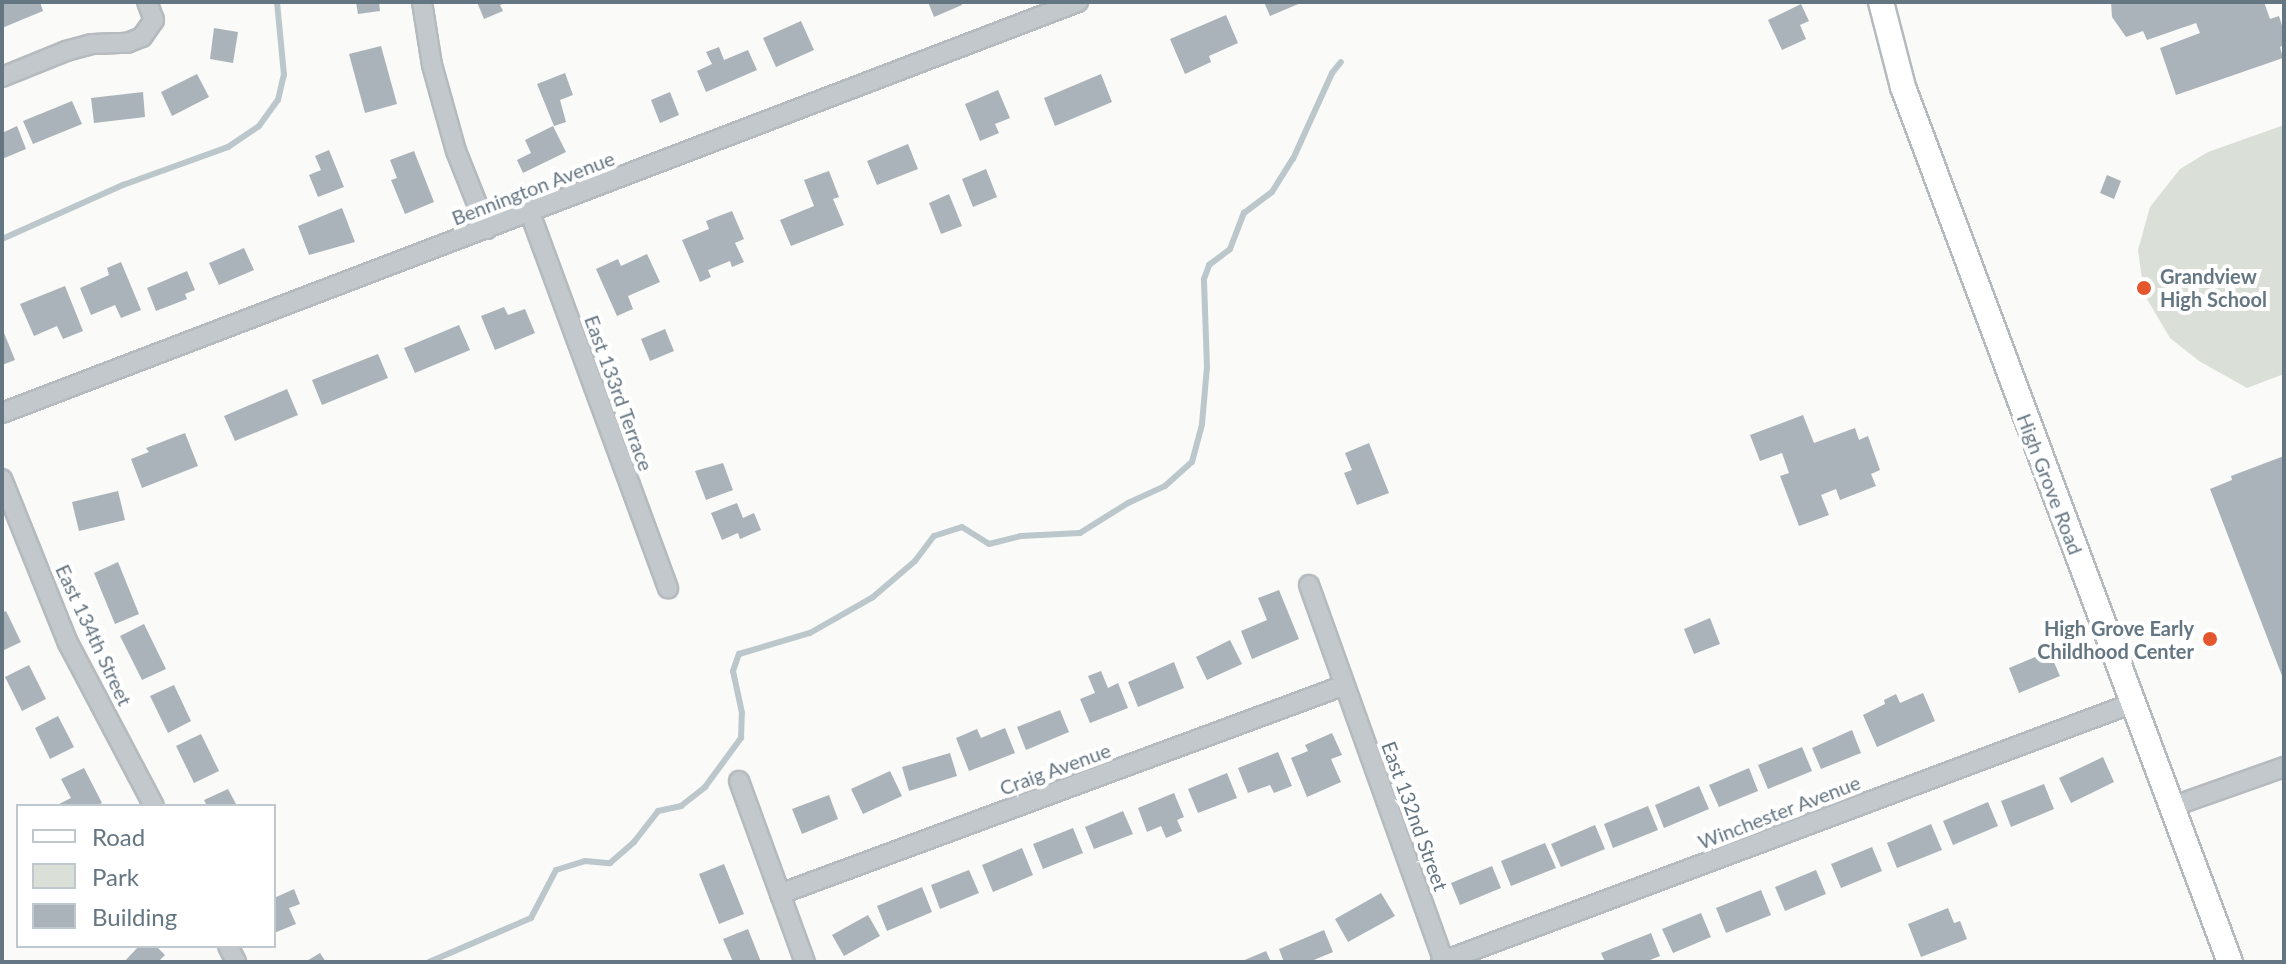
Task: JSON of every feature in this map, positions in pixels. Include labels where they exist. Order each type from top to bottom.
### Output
[{"type":"main road","name":"High Grove Road","points":[[1881,2],[1903,87],[2230,962]]},
{"type":"street","points":[[422,2],[432,65],[456,151],[487,229]]},
{"type":"street","name":"Bennington Avenue","points":[[2,413],[530,213],[1030,11],[1078,2]]},
{"type":"street","points":[[2,77],[79,47],[127,43],[142,37],[151,11]]},
{"type":"street","name":"East 133rd Terrace","points":[[530,213],[668,588]]},
{"type":"street","name":"East 134th Street","points":[[2,479],[68,643],[153,804]]},
{"type":"street","name":"East 132nd Street","points":[[1309,585],[1443,962]]},
{"type":"street","name":"Craig Avenue","points":[[780,894],[1345,685]]},
{"type":"street","name":"Winchester Avenue","points":[[1443,962],[2133,703]]},
{"type":"street","points":[[2171,807],[2284,767]]},
{"type":"street","points":[[739,781],[805,962]]},
{"type":"green space","points":[[2284,125],[2284,374],[2247,388],[2199,361],[2170,338],[2144,294],[2138,250],[2150,207],[2180,169],[2208,152]]},
{"type":"building","points":[[2,2],[40,2],[43,11],[2,28]]},
{"type":"building","points":[[356,2],[379,2],[380,11],[358,14]]},
{"type":"building","points":[[477,2],[508,2],[500,5],[503,11],[484,19]]},
{"type":"building","points":[[928,2],[961,2],[962,5],[934,17]]},
{"type":"building","points":[[1264,2],[1303,2],[1270,16]]},
{"type":"building","points":[[2111,2],[2264,2],[2270,19],[2279,16],[2284,32],[2284,45],[2280,47],[2283,58],[2176,95],[2160,48],[2200,33],[2196,23],[2147,40],[2143,31],[2126,37],[2112,17]]},
{"type":"building","points":[[1801,4],[1809,21],[1800,25],[1806,39],[1782,50],[1768,20]]},
{"type":"building","points":[[1226,15],[1238,43],[1209,56],[1211,62],[1185,74],[1170,39]]},
{"type":"building","points":[[801,21],[814,50],[776,67],[763,38]]},
{"type":"building","points":[[214,28],[238,32],[233,63],[210,59]]},
{"type":"building","points":[[381,46],[397,104],[365,113],[349,54]]},
{"type":"building","points":[[719,47],[724,60],[748,50],[757,70],[706,92],[697,71],[712,64],[706,52]]},
{"type":"building","points":[[565,73],[573,95],[560,100],[566,122],[554,126],[537,84]]},
{"type":"building","points":[[197,74],[209,97],[172,116],[161,92]]},
{"type":"building","points":[[1101,74],[1112,102],[1055,126],[1044,98]]},
{"type":"building","points":[[998,90],[1010,118],[995,124],[999,133],[980,141],[965,104]]},
{"type":"building","points":[[143,92],[145,117],[94,123],[91,98]]},
{"type":"building","points":[[670,92],[679,115],[660,123],[651,100]]},
{"type":"building","points":[[72,101],[82,124],[33,144],[23,121]]},
{"type":"building","points":[[17,126],[26,149],[2,159],[2,133]]},
{"type":"building","points":[[553,126],[566,152],[523,173],[517,160],[531,153],[525,140]]},
{"type":"building","points":[[908,144],[918,169],[877,185],[867,161]]},
{"type":"building","points":[[329,150],[344,187],[318,197],[309,175],[321,170],[315,156]]},
{"type":"building","points":[[414,151],[434,202],[405,214],[391,180],[397,178],[390,160]]},
{"type":"building","points":[[986,169],[997,197],[973,207],[962,179]]},
{"type":"building","points":[[829,171],[839,197],[833,199],[844,225],[791,246],[780,220],[814,206],[804,180]]},
{"type":"building","points":[[2107,175],[2121,181],[2114,199],[2100,193]]},
{"type":"building","points":[[949,194],[962,226],[941,234],[929,203]]},
{"type":"building","points":[[342,208],[355,242],[309,255],[298,226]]},
{"type":"building","points":[[732,211],[744,239],[735,243],[744,262],[732,267],[730,261],[708,270],[711,277],[700,282],[682,240],[709,229],[706,221]]},
{"type":"building","points":[[244,248],[254,270],[219,285],[209,263]]},
{"type":"building","points":[[647,254],[660,282],[628,296],[633,309],[617,316],[596,269],[618,259],[621,266]]},
{"type":"building","points":[[121,262],[141,310],[121,318],[115,305],[91,315],[80,288],[109,275],[107,268]]},
{"type":"building","points":[[187,271],[195,290],[185,294],[187,299],[156,311],[147,288]]},
{"type":"building","points":[[65,286],[83,331],[63,339],[57,326],[34,336],[20,304]]},
{"type":"building","points":[[504,307],[508,315],[525,309],[535,333],[495,350],[481,316]]},
{"type":"building","points":[[459,325],[470,350],[415,373],[404,348]]},
{"type":"building","points":[[2,328],[15,360],[2,365]]},
{"type":"building","points":[[665,329],[674,351],[650,361],[641,339]]},
{"type":"building","points":[[378,354],[388,378],[322,405],[312,380]]},
{"type":"building","points":[[287,389],[298,415],[235,441],[224,416]]},
{"type":"building","points":[[1803,415],[1814,443],[1855,428],[1859,440],[1868,436],[1880,470],[1871,474],[1876,486],[1840,500],[1836,489],[1821,495],[1829,515],[1799,526],[1780,476],[1789,473],[1782,453],[1760,461],[1750,435]]},
{"type":"building","points":[[185,433],[198,466],[142,488],[131,459],[149,452],[146,448]]},
{"type":"building","points":[[1369,443],[1389,493],[1357,505],[1344,473],[1352,470],[1345,453]]},
{"type":"building","points":[[2284,456],[2284,681],[2210,489],[2232,480],[2231,476]]},
{"type":"building","points":[[723,463],[733,490],[706,500],[695,471]]},
{"type":"building","points":[[118,491],[125,520],[79,531],[72,502]]},
{"type":"building","points":[[737,503],[743,518],[754,513],[761,530],[740,539],[738,533],[722,540],[711,513]]},
{"type":"building","points":[[118,562],[139,614],[115,624],[94,573]]},
{"type":"building","points":[[1279,590],[1299,639],[1252,659],[1241,631],[1267,620],[1258,598]]},
{"type":"building","points":[[6,611],[21,642],[2,651],[2,613]]},
{"type":"building","points":[[1710,618],[1720,644],[1694,654],[1684,629]]},
{"type":"building","points":[[144,624],[166,669],[142,680],[120,636]]},
{"type":"building","points":[[1230,640],[1242,664],[1207,680],[1196,657]]},
{"type":"building","points":[[2049,651],[2060,676],[2019,693],[2009,668]]},
{"type":"building","points":[[1174,662],[1184,688],[1138,707],[1128,682]]},
{"type":"building","points":[[29,665],[46,699],[22,711],[5,677]]},
{"type":"building","points":[[1101,671],[1108,688],[1118,683],[1128,708],[1090,723],[1080,699],[1095,693],[1088,676]]},
{"type":"building","points":[[174,685],[191,721],[168,733],[150,696]]},
{"type":"building","points":[[1923,693],[1935,721],[1877,747],[1863,715],[1885,704],[1884,700],[1896,694],[1900,703]]},
{"type":"building","points":[[1060,710],[1069,732],[1026,750],[1017,727]]},
{"type":"building","points":[[58,716],[74,747],[50,759],[35,728]]},
{"type":"building","points":[[1005,728],[1015,753],[969,771],[956,738],[977,729],[981,738]]},
{"type":"building","points":[[1852,730],[1861,753],[1821,769],[1812,748]]},
{"type":"building","points":[[1332,733],[1342,755],[1331,759],[1341,782],[1307,797],[1291,758],[1308,751],[1305,745]]},
{"type":"building","points":[[201,734],[219,771],[194,783],[176,746]]},
{"type":"building","points":[[1802,747],[1812,771],[1768,789],[1758,765]]},
{"type":"building","points":[[1278,752],[1292,786],[1274,793],[1270,785],[1248,793],[1238,768]]},
{"type":"building","points":[[950,753],[957,776],[909,791],[902,767]]},
{"type":"building","points":[[2103,757],[2114,782],[2071,803],[2059,778]]},
{"type":"building","points":[[84,768],[102,803],[59,804],[71,798],[61,779]]},
{"type":"building","points":[[1749,768],[1758,791],[1719,807],[1709,785]]},
{"type":"building","points":[[890,771],[902,796],[863,814],[851,789]]},
{"type":"building","points":[[1227,773],[1237,798],[1198,813],[1188,789]]},
{"type":"building","points":[[2044,784],[2054,809],[2011,827],[2001,801]]},
{"type":"building","points":[[1699,786],[1709,809],[1664,828],[1655,805]]},
{"type":"building","points":[[228,789],[236,804],[206,804],[204,800]]},
{"type":"building","points":[[1174,793],[1184,817],[1177,820],[1182,831],[1166,838],[1161,826],[1147,832],[1138,808]]},
{"type":"building","points":[[829,795],[838,819],[802,834],[792,809]]},
{"type":"building","points":[[1988,802],[1998,826],[1953,845],[1943,821]]},
{"type":"building","points":[[1648,806],[1658,830],[1613,848],[1604,824]]},
{"type":"building","points":[[1123,811],[1133,834],[1094,849],[1085,827]]},
{"type":"building","points":[[1931,824],[1942,850],[1897,868],[1887,843]]},
{"type":"building","points":[[1595,825],[1605,849],[1561,867],[1551,844]]},
{"type":"building","points":[[1073,828],[1083,853],[1043,869],[1033,844]]},
{"type":"building","points":[[1545,843],[1556,868],[1511,886],[1501,861]]},
{"type":"building","points":[[1872,847],[1882,871],[1841,888],[1831,864]]},
{"type":"building","points":[[1022,848],[1033,875],[993,892],[982,865]]},
{"type":"building","points":[[724,864],[744,914],[719,924],[699,874]]},
{"type":"building","points":[[1492,866],[1501,888],[1460,905],[1451,883]]},
{"type":"building","points":[[969,870],[979,893],[940,909],[931,885]]},
{"type":"building","points":[[1816,870],[1826,894],[1785,911],[1775,887]]},
{"type":"building","points":[[922,887],[932,912],[887,931],[877,906]]},
{"type":"building","points":[[294,889],[300,904],[289,908],[296,924],[276,932],[276,897]]},
{"type":"building","points":[[1761,890],[1771,915],[1726,933],[1716,908]]},
{"type":"building","points":[[1381,893],[1395,916],[1348,942],[1335,919]]},
{"type":"building","points":[[1948,908],[1954,923],[1960,921],[1967,939],[1921,957],[1908,924]]},
{"type":"building","points":[[1701,913],[1711,937],[1673,953],[1662,929]]},
{"type":"building","points":[[868,915],[880,936],[844,956],[832,935]]},
{"type":"building","points":[[748,929],[761,962],[733,962],[723,939]]},
{"type":"building","points":[[1324,930],[1333,952],[1309,962],[1284,962],[1279,949]]},
{"type":"building","points":[[1651,933],[1660,956],[1645,962],[1605,962],[1601,953]]},
{"type":"building","points":[[137,948],[158,948],[165,955],[158,962],[124,962]]},
{"type":"building","points":[[1266,951],[1271,962],[1240,962]]},
{"type":"building","points":[[320,953],[326,962],[305,962]]},
{"type":"waterway","points":[[2,239],[123,185],[228,147],[259,126],[278,100],[284,75],[277,2]]},
{"type":"waterway","points":[[429,962],[531,918],[556,870],[585,861],[610,863],[634,842],[658,811],[681,806],[705,787],[741,738],[742,713],[733,671],[739,654],[810,633],[873,597],[915,561],[934,536],[962,527],[989,544],[1021,536],[1080,533],[1128,503],[1165,486],[1192,462],[1202,424],[1207,367],[1204,279],[1209,265],[1230,249],[1244,213],[1272,192],[1293,159],[1332,73],[1341,62]]},
{"type":"place","name":"Grandview High School","points":[[2144,288]]},
{"type":"place","name":"High Grove Early Childhood Center","points":[[2210,639]]}]
